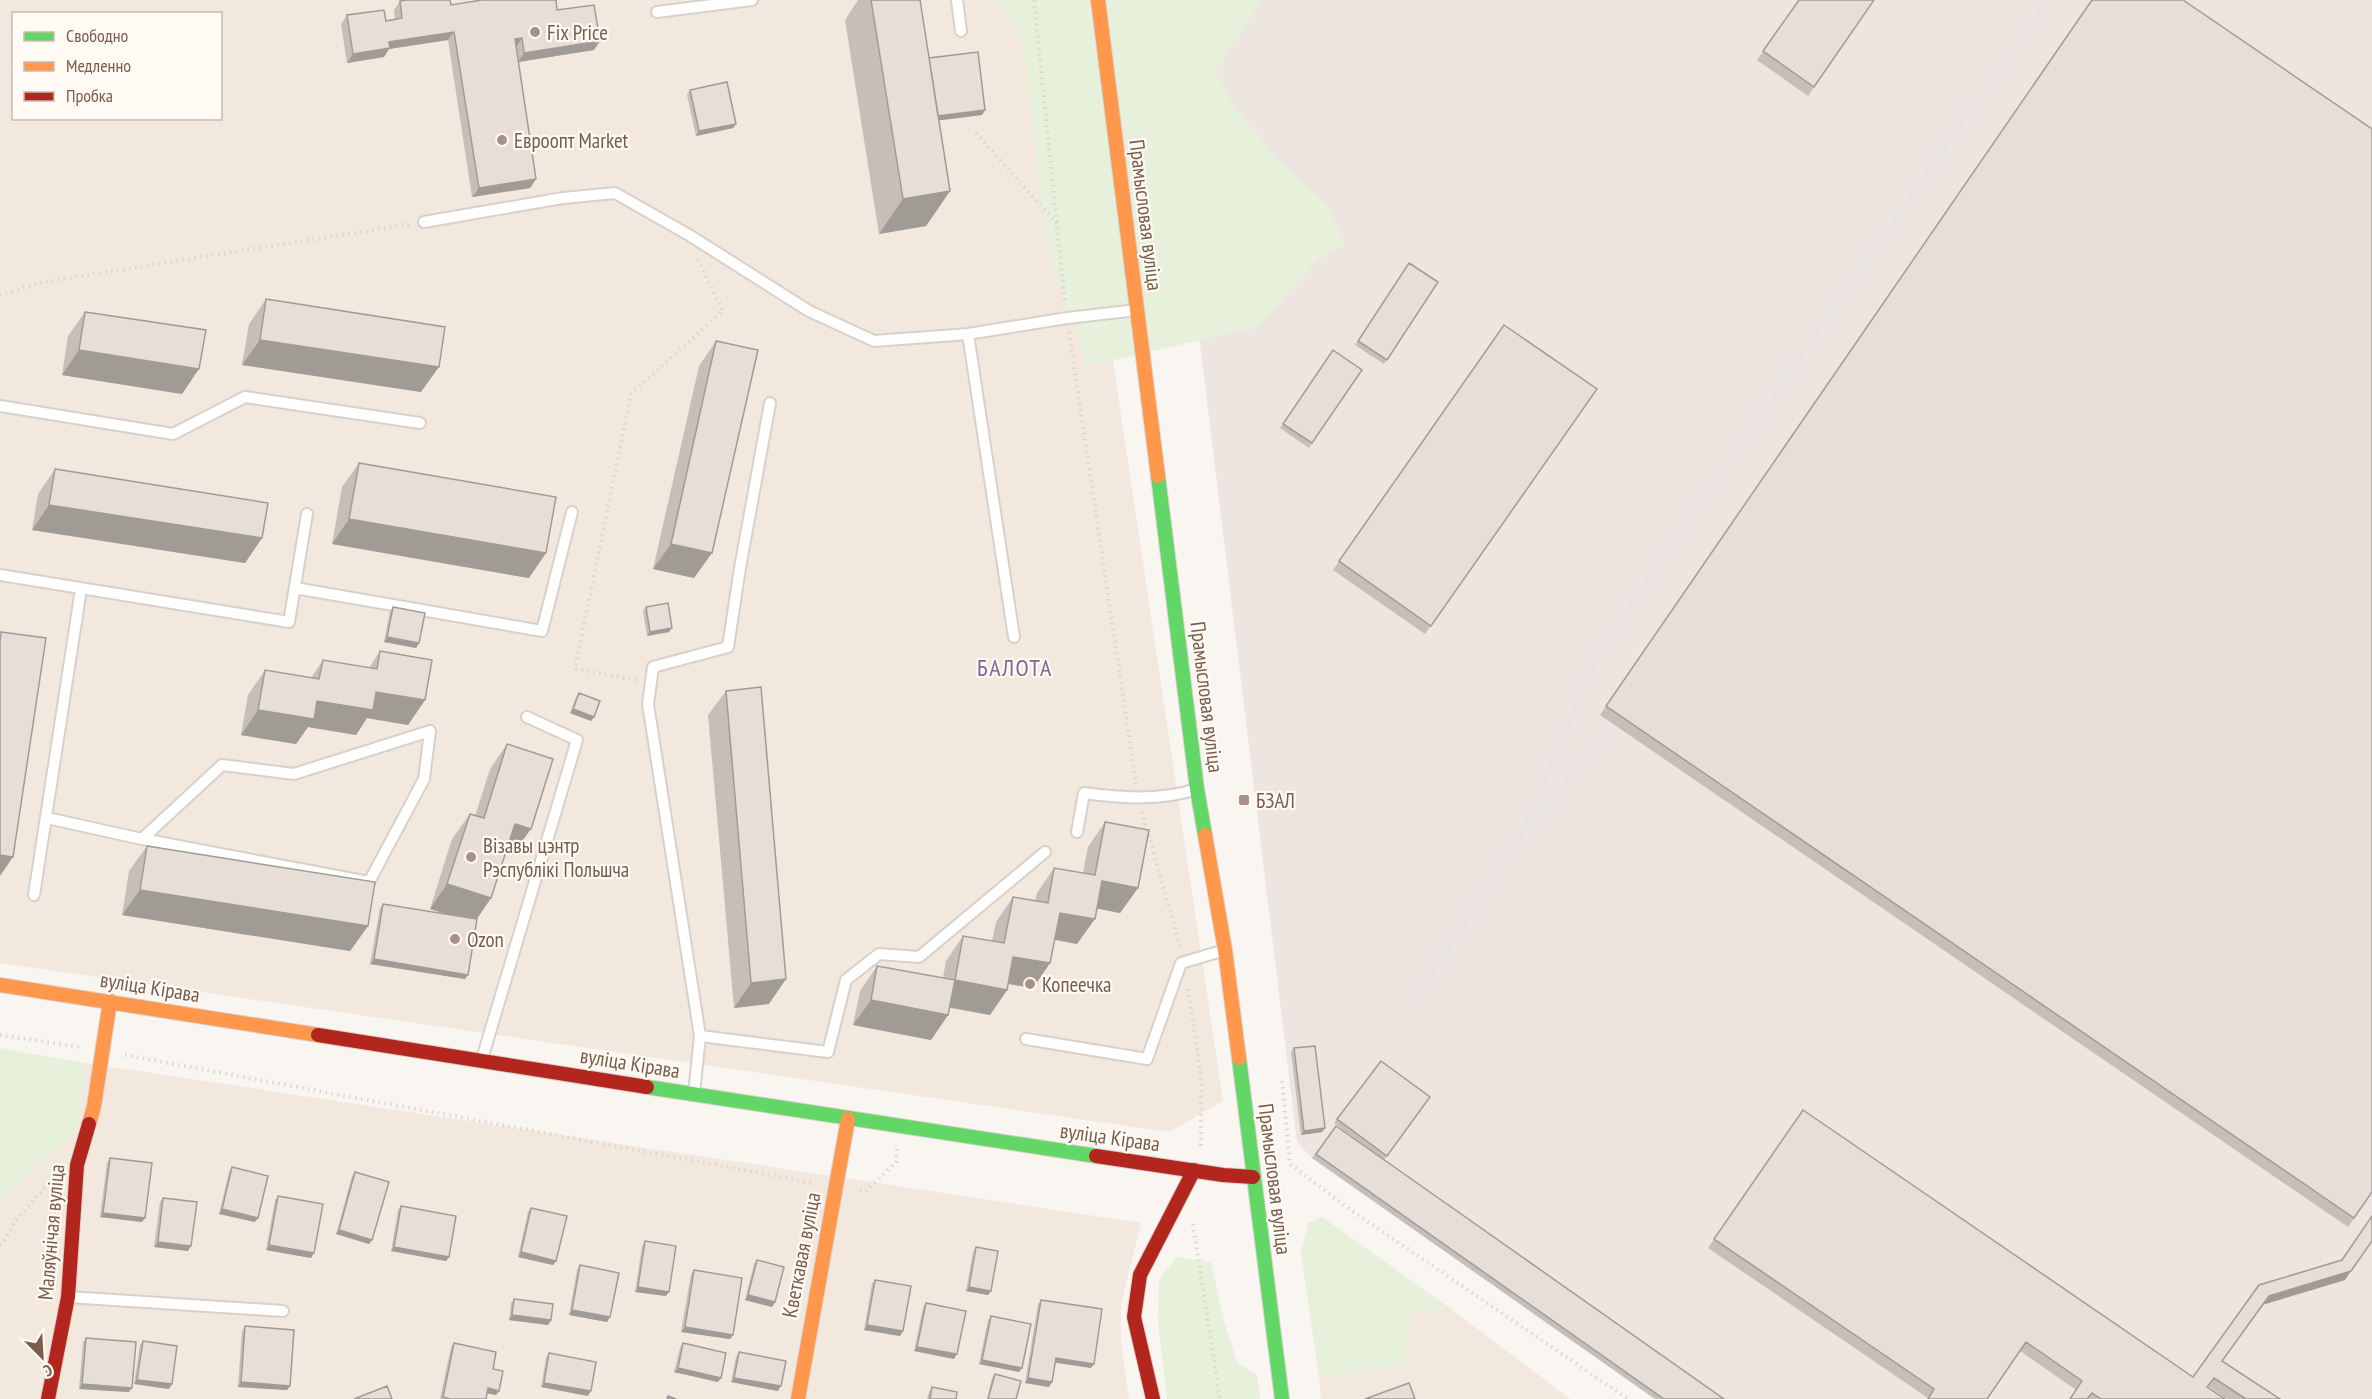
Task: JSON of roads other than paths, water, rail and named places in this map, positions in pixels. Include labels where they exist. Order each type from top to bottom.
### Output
[{"type":"main road","name":"Прамысловая вуліца","points":[[1098,0],[1197,789],[1226,950],[1282,1399]]},
{"type":"main road","name":"вуліца Кірава","points":[[0,985],[848,1119],[1198,1171],[1253,1177]]},
{"type":"main road","name":"Маляўнічая вуліца","points":[[48,1399],[68,1297],[77,1164],[94,1106],[110,1001]]},
{"type":"main road","name":"Кветкавая вуліца","points":[[798,1399],[848,1119]]},
{"type":"main road","points":[[1153,1399],[1134,1317],[1140,1275],[1198,1171]]},
{"type":"lane","points":[[657,12],[752,0]]},
{"type":"lane","points":[[957,0],[961,31]]},
{"type":"lane","points":[[424,222],[563,198],[615,193],[689,235],[809,311],[874,341],[968,334],[1067,318],[1137,310]]},
{"type":"lane","points":[[968,334],[1014,637]]},
{"type":"lane","points":[[0,406],[173,434],[245,397],[420,423]]},
{"type":"lane","points":[[694,1095],[700,1036],[648,704],[653,667],[728,648],[770,403]]},
{"type":"lane","points":[[295,588],[542,631],[572,512]]},
{"type":"lane","points":[[0,575],[289,622],[307,514]]},
{"type":"lane","points":[[34,895],[81,589]]},
{"type":"lane","points":[[482,1060],[577,740],[527,717]]},
{"type":"lane","points":[[47,819],[142,839],[369,882],[424,779],[430,731],[294,774],[222,765],[142,839]]},
{"type":"lane","points":[[1077,832],[1084,794],[1119,798],[1178,795],[1197,789]]},
{"type":"lane","points":[[700,1036],[828,1052],[846,980],[879,954],[919,957],[1046,852]]},
{"type":"lane","points":[[1026,1039],[1147,1059],[1181,963],[1226,950]]},
{"type":"lane","points":[[68,1297],[283,1311]]},
{"type":"railway","points":[[1413,1001],[1517,845],[1603,644],[2046,0]]},
{"type":"railway","points":[[1528,831],[1612,723]]},
{"type":"place","name":"Fix Price","points":[[535,32]]},
{"type":"place","name":"Евроопт Market","points":[[502,140]]},
{"type":"place","name":"БЗАЛ","points":[[1244,800]]},
{"type":"place","name":"Візавы цэнтр Рэспублікі Польшча","points":[[471,857]]},
{"type":"place","name":"Ozon","points":[[455,939]]},
{"type":"place","name":"Копеечка","points":[[1030,984]]},
{"type":"district","name":"БАЛОТА","points":[[1015,667]]}]
